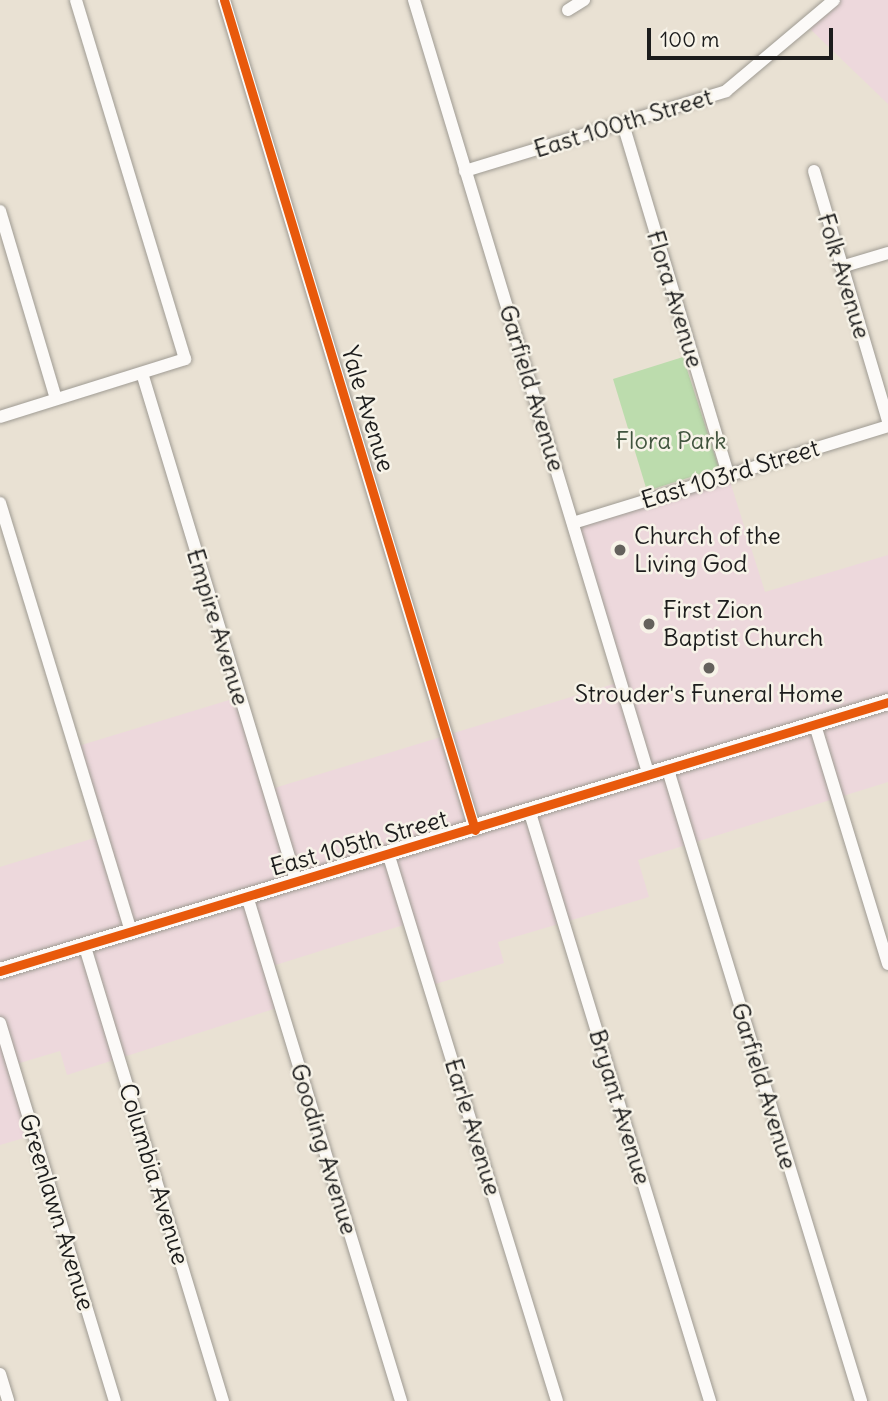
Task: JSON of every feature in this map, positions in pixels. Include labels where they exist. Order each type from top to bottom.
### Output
[{"type":"main road","name":"East 105th Street","points":[[0,971],[296,880],[475,830],[888,702]]},
{"type":"street","points":[[0,417],[185,359],[76,0]]},
{"type":"street","name":"Yale Avenue","points":[[224,0],[475,830]]},
{"type":"street","name":"Garfield Avenue","points":[[414,0],[649,776]]},
{"type":"street","points":[[568,10],[584,0]]},
{"type":"street","name":"East 100th Street","points":[[465,171],[726,92],[834,0]]},
{"type":"street","name":"Flora Avenue","points":[[622,124],[728,475]]},
{"type":"street","name":"Folk Avenue","points":[[814,172],[888,421]]},
{"type":"street","points":[[0,211],[57,399]]},
{"type":"street","points":[[841,267],[888,253]]},
{"type":"street","name":"Empire Avenue","points":[[142,373],[296,880]]},
{"type":"street","name":"East 103rd Street","points":[[573,523],[888,426]]},
{"type":"street","points":[[0,503],[131,932]]},
{"type":"street","points":[[815,725],[888,964]]},
{"type":"street","name":"Garfield Avenue","points":[[668,770],[861,1401]]},
{"type":"street","name":"Bryant Avenue","points":[[530,813],[710,1401]]},
{"type":"street","name":"Earle Avenue","points":[[388,853],[557,1401]]},
{"type":"street","name":"Gooding Avenue","points":[[247,896],[401,1401]]},
{"type":"street","name":"Columbia Avenue","points":[[85,947],[223,1401]]},
{"type":"street","name":"Greenlawn Avenue","points":[[0,1023],[115,1401]]},
{"type":"street","points":[[0,1374],[8,1401]]},
{"type":"shaded area","points":[[825,0],[888,0],[888,104],[805,24]]},
{"type":"shaded area","points":[[728,475],[765,592],[888,555],[888,782],[638,860],[649,897],[498,942],[504,963],[429,986],[410,923],[269,967],[280,1007],[67,1075],[60,1051],[13,1065],[34,1135],[0,1145],[0,867],[101,836],[75,747],[239,697],[268,790],[620,682],[573,523]]},
{"type":"green space","name":"Flora Park","points":[[683,357],[719,468],[647,491],[613,379]]},
{"type":"cycle path","points":[[224,0],[475,830]]},
{"type":"cycle path","points":[[0,971],[888,702]]},
{"type":"place","name":"Church of the Living God","points":[[620,550]]},
{"type":"place","name":"First Zion Baptist Church","points":[[649,624]]},
{"type":"place","name":"Strouder's Funeral Home","points":[[709,668]]}]
